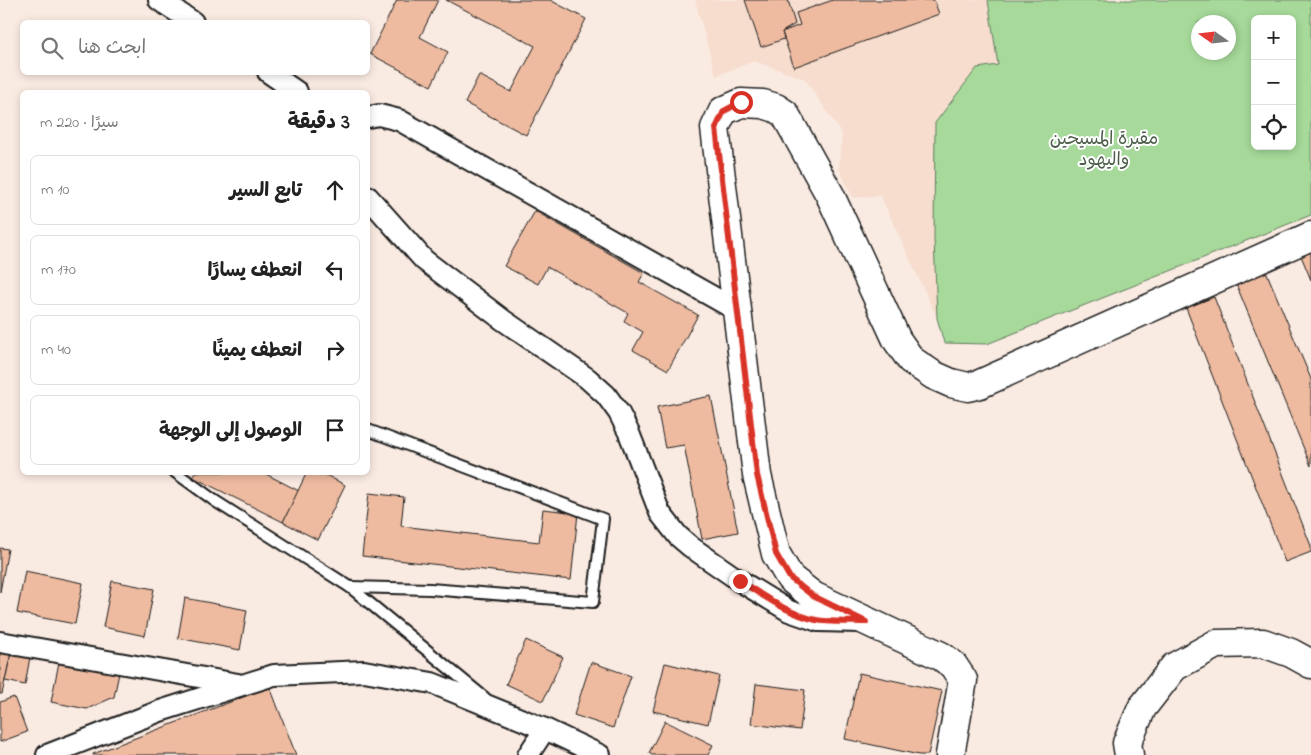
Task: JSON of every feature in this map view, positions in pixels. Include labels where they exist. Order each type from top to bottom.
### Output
[{"type":"street","points":[[159,0],[190,20]]},
{"type":"street","points":[[272,75],[295,90]]},
{"type":"street","points":[[950,755],[963,680],[953,665],[941,656],[813,596],[790,578],[776,554],[757,475],[716,128],[724,111],[741,102],[763,104],[776,108],[785,114],[830,195],[898,340],[911,360],[934,375],[952,383],[968,387],[980,384],[1311,236]]},
{"type":"street","points":[[370,117],[379,115],[398,120],[738,311]]},
{"type":"street","points":[[370,199],[424,260],[503,320],[587,378],[606,395],[619,413],[629,433],[660,513],[678,536],[740,581],[789,611],[818,620],[866,622]]},
{"type":"street","points":[[0,642],[242,685]]},
{"type":"street","points":[[1129,755],[1127,743],[1142,708],[1174,667],[1216,644],[1263,643],[1291,653],[1311,664]]},
{"type":"street","points":[[47,755],[160,711],[274,675],[364,671],[432,683],[545,729],[600,755]]},
{"type":"street","points":[[528,755],[545,729]]},
{"type":"lane","points":[[350,587],[430,589],[593,602],[603,520],[370,431]]},
{"type":"lane","points":[[179,475],[215,502],[350,587],[501,711]]},
{"type":"shaded area","points":[[695,0],[988,0],[998,65],[977,68],[935,123],[934,238],[937,318],[880,195],[853,198],[839,169],[842,134],[805,79],[754,61],[716,76]]},
{"type":"green space","name":"مقبرة المسيحين واليهود","points":[[988,0],[1311,0],[1311,215],[987,344],[944,343],[937,318],[934,238],[935,123],[977,68],[998,65]]},
{"type":"building","points":[[397,0],[438,0],[420,37],[448,52],[431,86],[370,54]]},
{"type":"building","points":[[446,0],[550,0],[586,19],[526,135],[465,103],[479,75],[511,92],[535,46]]},
{"type":"building","points":[[745,0],[788,0],[795,24],[782,32],[784,39],[761,47]]},
{"type":"building","points":[[833,0],[934,0],[939,14],[794,67],[782,32],[800,25],[796,13]]},
{"type":"building","points":[[535,211],[644,273],[639,282],[698,315],[668,370],[633,350],[643,332],[624,321],[628,313],[547,267],[538,284],[504,266]]},
{"type":"building","points":[[1311,246],[1311,280],[1299,251]]},
{"type":"building","points":[[1266,271],[1311,379],[1311,466],[1236,284]]},
{"type":"building","points":[[1214,297],[1311,546],[1311,552],[1285,562],[1186,308]]},
{"type":"building","points":[[711,396],[738,532],[702,539],[684,445],[665,448],[657,407]]},
{"type":"building","points":[[194,475],[268,475],[299,491],[283,522],[193,477]]},
{"type":"building","points":[[306,475],[326,475],[345,485],[318,540],[283,522]]},
{"type":"building","points":[[369,493],[404,497],[401,526],[539,542],[543,509],[578,513],[571,580],[362,556]]},
{"type":"building","points":[[0,548],[8,549],[0,592]]},
{"type":"building","points":[[25,571],[83,583],[75,624],[17,613]]},
{"type":"building","points":[[112,581],[154,589],[145,636],[103,627]]},
{"type":"building","points":[[185,598],[247,610],[240,650],[178,638]]},
{"type":"building","points":[[526,640],[563,657],[543,701],[506,684]]},
{"type":"building","points":[[0,651],[11,653],[2,694],[0,694]]},
{"type":"building","points":[[11,653],[30,657],[25,685],[5,681]]},
{"type":"building","points":[[59,662],[119,673],[114,697],[87,709],[51,702]]},
{"type":"building","points":[[591,662],[631,676],[613,728],[574,715]]},
{"type":"building","points":[[665,663],[719,676],[708,724],[653,711]]},
{"type":"building","points":[[859,673],[942,691],[928,755],[919,755],[845,739]]},
{"type":"building","points":[[756,684],[805,690],[800,730],[751,724]]},
{"type":"building","points":[[270,687],[296,755],[93,755],[93,754]]},
{"type":"building","points":[[14,697],[27,732],[0,742],[0,702]]},
{"type":"building","points":[[665,721],[713,745],[708,755],[652,755],[649,753]]},
{"type":"route","points":[[740,581],[789,611],[804,617],[818,620],[866,622],[813,596],[790,578],[776,554],[757,475],[716,128],[724,111],[741,102]]}]
